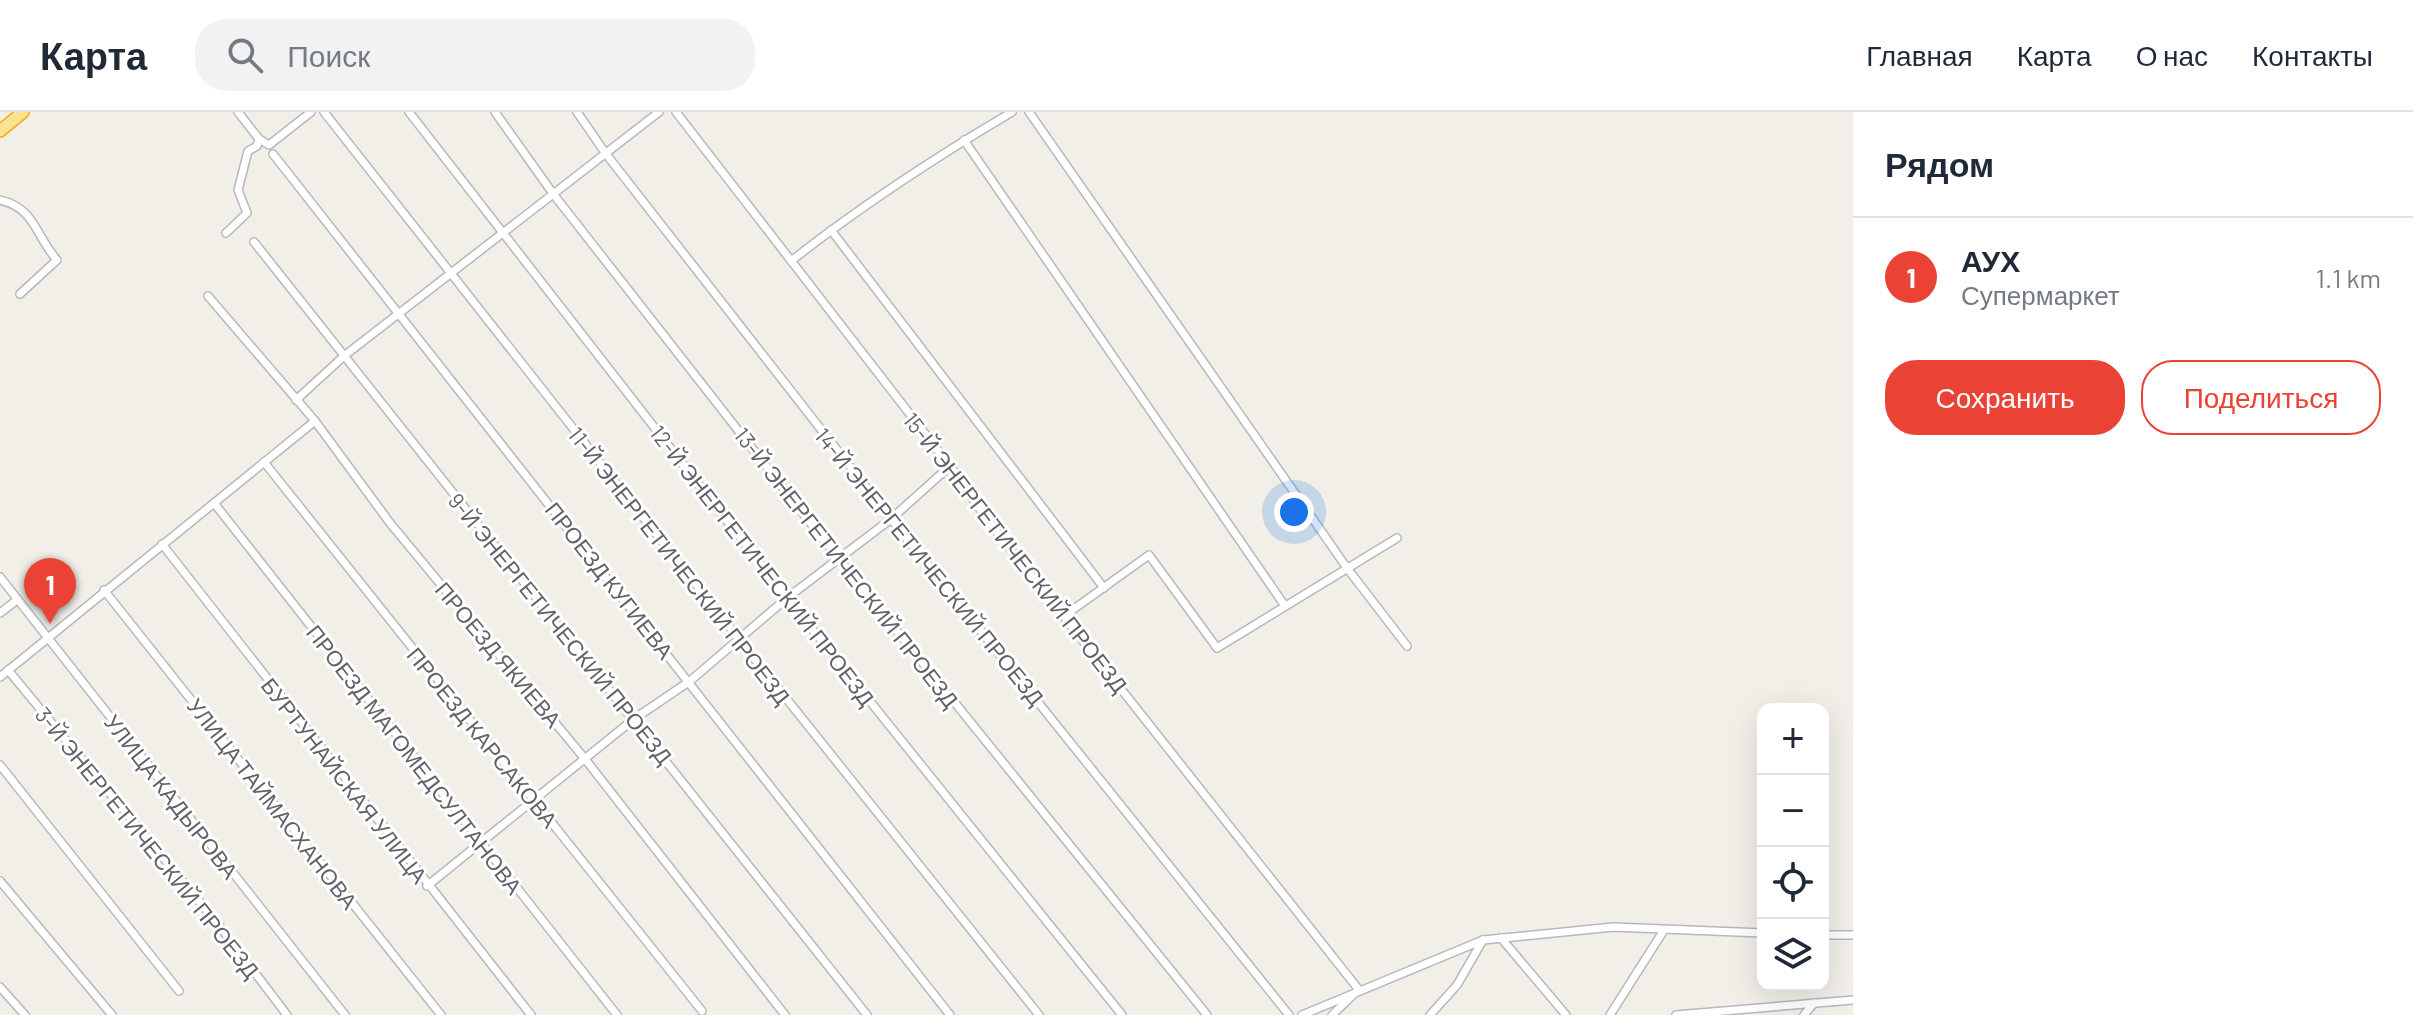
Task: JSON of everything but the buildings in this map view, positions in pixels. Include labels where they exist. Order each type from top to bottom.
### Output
[{"type":"highway","points":[[0,131],[23,112]]},
{"type":"street","points":[[238,112],[259,139],[269,145],[311,112]]},
{"type":"street","name":"11-Й ЭНЕРГЕТИЧЕСКИЙ ПРОЕЗД","points":[[324,112],[1039,1015]]},
{"type":"street","name":"12-Й ЭНЕРГЕТИЧЕСКИЙ ПРОЕЗД","points":[[409,112],[787,598],[1122,1015]]},
{"type":"street","name":"13-Й ЭНЕРГЕТИЧЕСКИЙ ПРОЕЗД","points":[[495,112],[554,195],[838,558],[1207,1015]]},
{"type":"street","name":"14-Й ЭНЕРГЕТИЧЕСКИЙ ПРОЕЗД","points":[[577,112],[606,154],[891,519],[1289,1015]]},
{"type":"street","points":[[296,400],[344,356],[659,112]]},
{"type":"street","name":"15-Й ЭНЕРГЕТИЧЕСКИЙ ПРОЕЗД","points":[[678,112],[950,466],[989,522],[1359,990]]},
{"type":"street","points":[[791,261],[831,230],[964,140],[1012,112]]},
{"type":"street","points":[[1029,112],[1347,568],[1407,646]]},
{"type":"street","points":[[226,233],[247,213],[238,190],[248,151],[257,146],[259,139]]},
{"type":"street","points":[[964,140],[1285,606]]},
{"type":"street","name":"ПРОЕЗД КУГИЕВА","points":[[273,154],[948,1012]]},
{"type":"street","points":[[0,200],[26,211],[44,244],[57,260],[20,294]]},
{"type":"street","points":[[831,230],[1104,588]]},
{"type":"street","name":"9-Й ЭНЕРГЕТИЧЕСКИЙ ПРОЕЗД","points":[[254,242],[867,1015]]},
{"type":"street","name":"ПРОЕЗД ЯКИЕВА","points":[[208,296],[315,421],[390,523],[585,759],[785,1015]]},
{"type":"street","points":[[0,677],[315,421]]},
{"type":"street","name":"ПРОЕЗД КАРСАКОВА","points":[[264,462],[702,1011]]},
{"type":"street","points":[[427,886],[634,719],[690,681],[787,598],[891,519],[950,466]]},
{"type":"street","name":"ПРОЕЗД МАГОМЕДСУЛТАНОВА","points":[[214,503],[617,1015]]},
{"type":"street","points":[[1064,616],[1149,555],[1217,648],[1397,538]]},
{"type":"street","name":"БУРТУНАЙСКАЯ УЛИЦА","points":[[162,544],[531,1015]]},
{"type":"street","name":"УЛИЦА КАДЫРОВА","points":[[0,577],[345,1015]]},
{"type":"street","name":"УЛИЦА ТАЙМАСХАНОВА","points":[[104,590],[441,1015]]},
{"type":"street","points":[[0,613],[17,600]]},
{"type":"street","name":"3-Й ЭНЕРГЕТИЧЕСКИЙ ПРОЕЗД","points":[[8,670],[218,924],[287,1015]]},
{"type":"street","points":[[0,765],[179,991]]},
{"type":"street","points":[[0,881],[112,1015]]},
{"type":"street","points":[[1302,1015],[1483,940],[1613,927],[1757,933]]},
{"type":"street","points":[[1610,1015],[1664,930]]},
{"type":"street","points":[[1829,935],[1853,935]]},
{"type":"street","points":[[1501,938],[1566,1015]]},
{"type":"street","points":[[1430,1015],[1457,985],[1483,940]]},
{"type":"street","points":[[0,987],[25,1015]]},
{"type":"street","points":[[1332,1015],[1359,990]]},
{"type":"street","points":[[1676,1015],[1853,1000]]},
{"type":"street","points":[[1804,1015],[1814,1003]]},
{"type":"place","name":"АУХ","points":[[50,624]]}]
